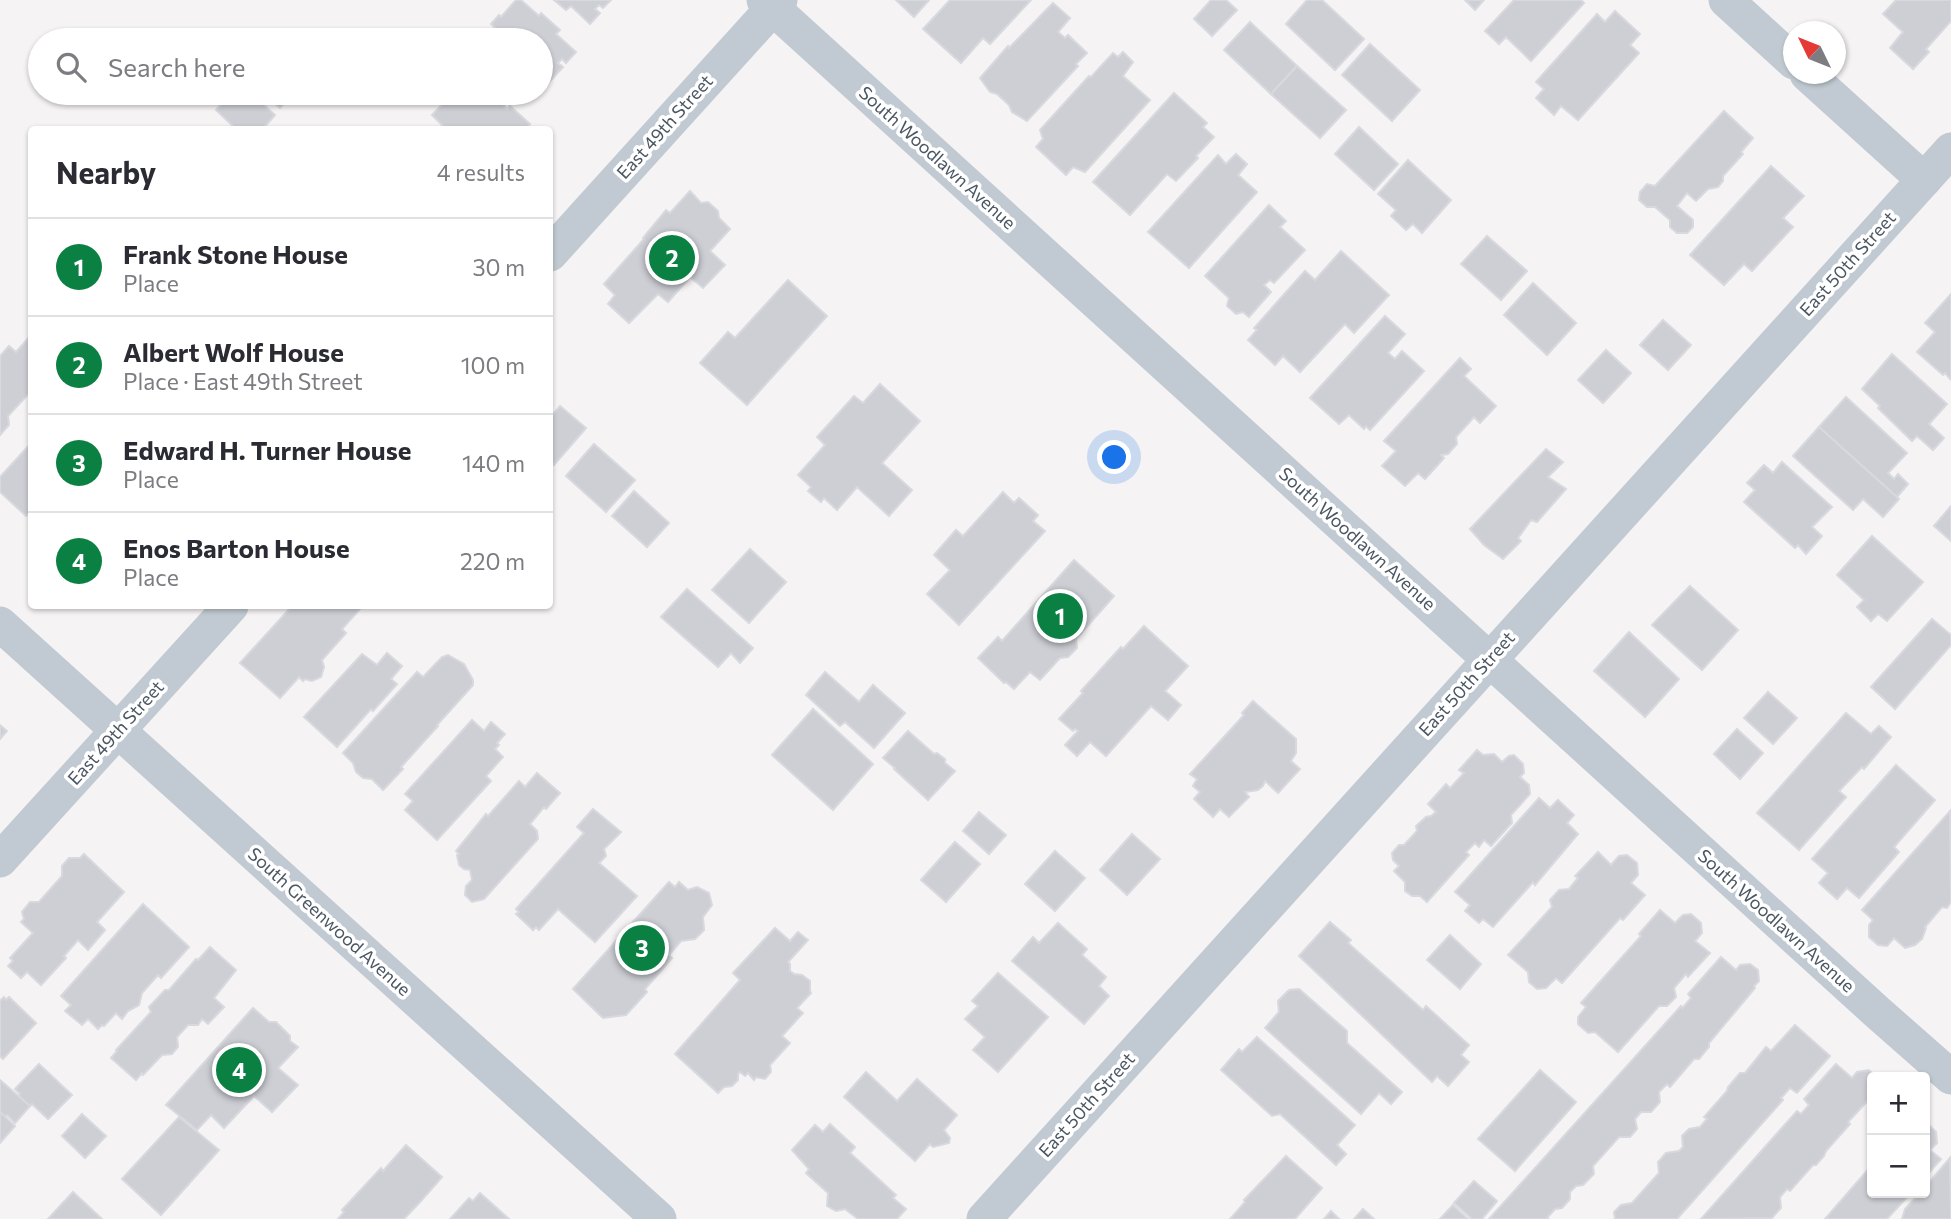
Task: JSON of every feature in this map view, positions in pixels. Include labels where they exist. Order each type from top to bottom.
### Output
[{"type":"street","points":[[1726,0],[1783,52]]},
{"type":"street","name":"East 49th Street","points":[[553,251],[772,3]]},
{"type":"street","name":"South Woodlawn Avenue","points":[[772,3],[1877,1012],[1948,1068]]},
{"type":"street","points":[[1818,84],[1924,180]]},
{"type":"street","name":"East 50th Street","points":[[984,1219],[1951,150]]},
{"type":"street","name":"East 49th Street","points":[[0,860],[228,609]]},
{"type":"street","name":"South Greenwood Avenue","points":[[0,624],[659,1219]]},
{"type":"building","points":[[516,0],[521,0],[560,30],[556,34],[576,52],[566,63],[562,59],[558,63],[563,67],[553,78],[553,28],[495,28],[491,24],[499,15],[501,17]]},
{"type":"building","points":[[554,0],[611,0],[603,8],[599,5],[595,9],[600,13],[590,24],[571,6],[566,10]]},
{"type":"building","points":[[896,0],[929,0],[914,17]]},
{"type":"building","points":[[950,0],[1031,0],[990,44],[983,38],[961,63],[923,29]]},
{"type":"building","points":[[1211,0],[1226,0],[1237,10],[1212,36],[1194,19]]},
{"type":"building","points":[[1307,0],[1322,0],[1364,39],[1335,70],[1286,24]]},
{"type":"building","points":[[1465,0],[1484,0],[1475,10]]},
{"type":"building","points":[[1514,0],[1581,0],[1584,3],[1531,61],[1506,37],[1499,44],[1485,31]]},
{"type":"building","points":[[1896,0],[1951,0],[1951,21],[1926,49],[1929,52],[1913,69],[1890,48],[1903,32],[1883,14]]},
{"type":"building","points":[[1053,3],[1070,18],[1058,32],[1065,38],[1068,35],[1087,53],[1027,121],[1012,112],[1009,105],[997,94],[990,92],[980,78],[1008,46],[1009,48]]},
{"type":"building","points":[[1615,11],[1640,34],[1630,45],[1639,53],[1578,120],[1561,106],[1554,115],[1536,98],[1544,89],[1536,82],[1597,14],[1605,22]]},
{"type":"building","points":[[1250,22],[1297,66],[1271,94],[1224,50]]},
{"type":"building","points":[[1370,44],[1420,90],[1392,121],[1342,75]]},
{"type":"building","points":[[1123,52],[1133,62],[1123,76],[1150,100],[1085,172],[1073,167],[1066,175],[1036,147],[1043,139],[1040,130],[1113,53],[1118,57]]},
{"type":"building","points":[[1297,66],[1346,110],[1320,138],[1271,94]]},
{"type":"building","points":[[1174,93],[1207,123],[1203,127],[1214,137],[1176,181],[1167,174],[1130,215],[1093,182]]},
{"type":"building","points":[[220,105],[264,105],[275,115],[265,126],[233,126],[216,110]]},
{"type":"building","points":[[441,105],[503,105],[507,109],[510,106],[530,124],[443,126],[432,115]]},
{"type":"building","points":[[1724,111],[1753,138],[1723,176],[1718,187],[1708,189],[1696,201],[1687,193],[1677,206],[1693,220],[1693,227],[1687,233],[1677,233],[1670,227],[1670,220],[1655,207],[1647,207],[1639,200],[1640,192],[1647,184],[1655,186]]},
{"type":"building","points":[[1359,127],[1398,164],[1374,190],[1335,154]]},
{"type":"building","points":[[1236,154],[1247,164],[1238,175],[1257,192],[1189,268],[1148,232],[1218,155],[1226,164]]},
{"type":"building","points":[[1408,160],[1451,200],[1422,233],[1413,224],[1406,230],[1391,216],[1396,210],[1378,194]]},
{"type":"building","points":[[1771,166],[1804,196],[1783,218],[1793,227],[1752,271],[1744,264],[1724,285],[1690,255]]},
{"type":"building","points":[[690,191],[701,203],[708,202],[718,211],[719,218],[730,229],[710,251],[725,265],[703,288],[690,277],[668,302],[658,294],[629,323],[608,304],[615,295],[604,284],[666,210],[670,213]]},
{"type":"building","points":[[1269,205],[1286,221],[1280,227],[1305,250],[1274,283],[1270,280],[1264,285],[1271,292],[1249,317],[1243,312],[1236,314],[1227,306],[1229,298],[1205,276]]},
{"type":"building","points":[[1487,236],[1527,271],[1501,300],[1461,264]]},
{"type":"building","points":[[1341,251],[1389,295],[1354,333],[1345,324],[1300,372],[1283,356],[1275,365],[1248,340],[1257,330],[1254,328],[1305,271],[1315,280]]},
{"type":"building","points":[[788,280],[827,316],[747,405],[700,363],[728,332],[735,338]]},
{"type":"building","points":[[1533,283],[1576,323],[1547,355],[1504,315]]},
{"type":"building","points":[[1951,294],[1950,379],[1917,352],[1935,332],[1925,323]]},
{"type":"building","points":[[1385,316],[1405,334],[1388,353],[1395,359],[1402,351],[1424,371],[1370,430],[1366,426],[1364,429],[1349,415],[1339,424],[1310,398]]},
{"type":"building","points":[[1663,320],[1691,345],[1668,370],[1640,345]]},
{"type":"building","points":[[28,338],[28,394],[8,416],[9,425],[0,435],[0,356],[9,346],[16,352]]},
{"type":"building","points":[[1606,350],[1631,373],[1603,403],[1578,380]]},
{"type":"building","points":[[1892,354],[1947,404],[1929,424],[1944,438],[1933,450],[1917,436],[1912,441],[1862,389]]},
{"type":"building","points":[[1460,358],[1471,369],[1464,376],[1496,406],[1480,423],[1474,417],[1456,437],[1457,444],[1448,454],[1441,455],[1444,458],[1425,479],[1418,473],[1405,486],[1382,466],[1396,451],[1384,441]]},
{"type":"building","points":[[880,384],[920,421],[882,463],[912,490],[889,516],[857,487],[837,510],[824,498],[821,502],[808,491],[811,487],[798,475],[825,445],[817,437],[854,396],[863,403]]},
{"type":"building","points":[[1846,397],[1907,453],[1888,473],[1894,479],[1898,474],[1908,484],[1897,497],[1819,427]]},
{"type":"building","points":[[560,406],[586,428],[554,465],[553,464],[553,414]]},
{"type":"building","points":[[1819,427],[1899,499],[1883,517],[1863,499],[1853,510],[1793,456]]},
{"type":"building","points":[[594,444],[635,480],[606,512],[566,476]]},
{"type":"building","points":[[28,446],[26,516],[0,492],[0,477]]},
{"type":"building","points":[[1546,449],[1563,462],[1548,477],[1566,489],[1537,522],[1531,520],[1518,538],[1521,541],[1503,559],[1484,545],[1470,529]]},
{"type":"building","points":[[1782,462],[1832,507],[1812,527],[1822,536],[1806,554],[1798,545],[1795,548],[1744,502],[1755,490],[1747,483],[1764,465],[1773,473]]},
{"type":"building","points":[[634,491],[669,523],[647,547],[612,516]]},
{"type":"building","points":[[1003,492],[1014,503],[1019,498],[1038,515],[1033,521],[1045,531],[959,625],[927,594],[950,570],[934,555],[956,530],[963,536]]},
{"type":"building","points":[[1951,506],[1951,541],[1934,526]]},
{"type":"building","points":[[1872,536],[1923,582],[1887,621],[1878,614],[1871,621],[1857,607],[1864,600],[1837,575]]},
{"type":"building","points":[[750,549],[786,582],[749,623],[712,590]]},
{"type":"building","points":[[1074,560],[1114,596],[1076,639],[1077,648],[1068,657],[1060,658],[1040,680],[1030,672],[1014,689],[978,658],[998,637],[1002,641]]},
{"type":"building","points":[[1690,586],[1738,630],[1702,670],[1652,625]]},
{"type":"building","points":[[687,589],[753,648],[740,663],[731,653],[718,667],[661,617]]},
{"type":"building","points":[[289,609],[360,609],[342,629],[346,633],[322,660],[324,667],[321,677],[303,681],[299,677],[280,698],[240,663]]},
{"type":"building","points":[[1932,619],[1951,635],[1951,645],[1895,709],[1871,687]]},
{"type":"building","points":[[1144,626],[1188,666],[1165,691],[1181,705],[1168,720],[1151,706],[1106,756],[1090,742],[1077,756],[1065,745],[1078,731],[1073,731],[1059,719],[1121,647],[1123,649]]},
{"type":"building","points":[[1629,632],[1679,679],[1645,717],[1594,671]]},
{"type":"building","points":[[387,653],[402,666],[391,679],[397,684],[337,747],[304,717],[362,654],[377,665]]},
{"type":"building","points":[[448,655],[464,664],[473,685],[383,790],[372,779],[363,778],[356,772],[353,763],[343,753],[417,672],[423,677],[442,657]]},
{"type":"building","points":[[825,672],[859,702],[873,685],[905,713],[874,748],[845,722],[840,726],[806,695]]},
{"type":"building","points":[[1768,692],[1797,718],[1773,744],[1744,718]]},
{"type":"building","points":[[1253,701],[1296,739],[1296,753],[1291,761],[1300,769],[1278,793],[1265,781],[1258,790],[1245,792],[1249,797],[1229,817],[1220,809],[1213,817],[1194,799],[1200,792],[1193,786],[1197,779],[1190,774],[1244,715],[1242,713]]},
{"type":"building","points":[[813,709],[873,764],[833,810],[772,755]]},
{"type":"building","points":[[1846,713],[1871,734],[1879,726],[1891,737],[1864,769],[1862,767],[1839,791],[1846,797],[1799,850],[1757,813]]},
{"type":"building","points":[[472,720],[484,731],[491,722],[505,734],[495,749],[503,757],[486,776],[491,781],[437,840],[405,810],[413,801],[405,794]]},
{"type":"building","points":[[0,725],[7,731],[0,739]]},
{"type":"building","points":[[1737,729],[1763,753],[1740,779],[1714,754]]},
{"type":"building","points":[[908,731],[934,754],[937,753],[945,759],[945,763],[955,771],[928,800],[883,758]]},
{"type":"building","points":[[1477,750],[1483,755],[1494,754],[1502,762],[1514,755],[1523,764],[1524,773],[1520,777],[1529,785],[1530,794],[1511,815],[1512,823],[1491,846],[1484,840],[1479,847],[1475,843],[1466,852],[1469,855],[1427,902],[1420,896],[1412,896],[1405,891],[1405,882],[1394,871],[1399,866],[1393,860],[1392,853],[1417,831],[1416,826],[1436,812],[1428,804],[1446,784],[1450,788],[1464,773],[1459,770]]},
{"type":"building","points":[[1896,765],[1935,800],[1894,847],[1899,852],[1859,898],[1847,888],[1837,899],[1819,883],[1828,873],[1812,859]]},
{"type":"building","points":[[537,773],[560,793],[530,824],[537,831],[538,839],[484,899],[472,902],[465,895],[466,886],[472,880],[470,870],[459,865],[459,854],[456,851],[486,814],[488,816],[519,781],[525,787]]},
{"type":"building","points":[[1539,798],[1550,808],[1558,800],[1574,815],[1567,823],[1578,834],[1535,885],[1533,882],[1493,927],[1483,919],[1479,923],[1465,911],[1470,905],[1455,892]]},
{"type":"building","points":[[593,809],[621,832],[604,849],[606,856],[599,863],[637,896],[595,942],[558,909],[539,930],[536,927],[533,930],[516,914],[519,912],[516,909],[584,833],[577,827]]},
{"type":"building","points":[[1950,811],[1951,902],[1947,908],[1942,907],[1925,927],[1922,939],[1915,945],[1905,948],[1894,938],[1887,946],[1878,945],[1869,937],[1869,925],[1873,920],[1862,910]]},
{"type":"building","points":[[979,812],[1006,835],[989,854],[963,831]]},
{"type":"building","points":[[1132,834],[1160,859],[1127,895],[1100,870]]},
{"type":"building","points":[[955,842],[980,864],[946,902],[921,880]]},
{"type":"building","points":[[1055,851],[1085,878],[1055,911],[1025,884]]},
{"type":"building","points":[[1598,852],[1611,865],[1619,856],[1627,855],[1637,863],[1638,875],[1631,883],[1645,895],[1623,920],[1620,918],[1562,983],[1556,978],[1546,988],[1537,989],[1529,982],[1528,972],[1508,955],[1552,907],[1550,900],[1559,890],[1569,889],[1578,878],[1575,876]]},
{"type":"building","points":[[84,854],[124,892],[97,922],[105,930],[88,950],[78,940],[64,956],[66,958],[41,985],[27,972],[21,978],[8,966],[13,961],[10,958],[33,933],[21,922],[24,919],[22,912],[30,902],[39,902],[62,876],[62,866],[69,858],[80,858]]},
{"type":"building","points":[[669,882],[675,887],[679,882],[688,890],[697,887],[709,893],[712,905],[703,917],[704,930],[695,939],[681,941],[669,955],[672,958],[645,989],[647,992],[626,1015],[603,1018],[573,989]]},
{"type":"building","points":[[143,904],[189,947],[161,978],[158,975],[142,993],[139,1005],[128,1011],[122,1019],[116,1013],[98,1029],[88,1019],[82,1025],[65,1011],[71,1005],[61,996]]},
{"type":"building","points":[[1660,910],[1675,923],[1683,915],[1691,914],[1701,923],[1702,933],[1695,941],[1710,953],[1674,988],[1676,997],[1667,1006],[1659,1006],[1618,1052],[1595,1032],[1588,1033],[1578,1024],[1578,1017],[1586,1007],[1581,1003],[1641,936],[1639,934]]},
{"type":"building","points":[[1330,922],[1351,940],[1348,943],[1423,1010],[1426,1006],[1469,1045],[1461,1055],[1469,1062],[1448,1086],[1437,1076],[1432,1082],[1299,956]]},
{"type":"building","points":[[1058,923],[1087,949],[1082,955],[1106,977],[1099,986],[1109,996],[1084,1024],[1012,961],[1033,937],[1039,943]]},
{"type":"building","points":[[775,928],[790,941],[798,932],[808,940],[788,962],[790,971],[810,981],[811,993],[797,1008],[803,1013],[782,1036],[790,1043],[770,1065],[771,1072],[765,1079],[756,1077],[754,1080],[748,1073],[745,1076],[740,1072],[738,1080],[732,1086],[724,1087],[718,1093],[675,1054],[740,980],[733,973]]},
{"type":"building","points":[[1450,935],[1481,964],[1460,989],[1427,960]]},
{"type":"building","points":[[210,947],[236,970],[214,998],[224,1007],[208,1024],[202,1019],[198,1025],[188,1025],[177,1037],[178,1047],[172,1054],[162,1055],[136,1080],[111,1058],[151,1012],[149,1007]]},
{"type":"building","points":[[1721,957],[1736,970],[1740,965],[1750,964],[1758,970],[1759,981],[1699,1059],[1694,1059],[1670,1087],[1667,1084],[1659,1092],[1660,1102],[1651,1112],[1641,1112],[1635,1119],[1637,1129],[1630,1137],[1619,1137],[1593,1166],[1594,1174],[1583,1185],[1576,1186],[1570,1192],[1570,1199],[1562,1208],[1555,1209],[1547,1218],[1549,1219],[1489,1219],[1681,1006],[1682,1008],[1685,1005],[1691,998],[1688,994]]},
{"type":"building","points":[[998,973],[1048,1017],[998,1072],[973,1050],[985,1037],[965,1019],[978,1006],[972,1001]]},
{"type":"building","points":[[1299,989],[1347,1031],[1347,1043],[1402,1092],[1391,1104],[1379,1093],[1361,1114],[1265,1028],[1279,1012],[1278,1001],[1289,990]]},
{"type":"building","points":[[4,997],[6,1000],[9,997],[36,1023],[3,1059],[0,1056],[0,1001]]},
{"type":"building","points":[[253,1008],[269,1022],[276,1022],[298,1047],[278,1068],[298,1085],[272,1112],[254,1096],[224,1128],[211,1115],[197,1130],[166,1105]]},
{"type":"building","points":[[1795,1025],[1830,1056],[1797,1093],[1790,1088],[1781,1098],[1783,1100],[1677,1219],[1615,1219],[1614,1212],[1621,1205],[1632,1203],[1659,1173],[1658,1162],[1666,1153],[1679,1151],[1683,1147],[1682,1136],[1689,1129],[1700,1127],[1707,1119],[1704,1117],[1740,1073],[1745,1073],[1766,1047],[1771,1051]]},
{"type":"building","points":[[1257,1037],[1355,1125],[1337,1145],[1346,1154],[1336,1165],[1280,1114],[1272,1116],[1221,1070],[1239,1049],[1242,1052]]},
{"type":"building","points":[[39,1064],[72,1095],[48,1119],[32,1104],[30,1106],[18,1096],[20,1094],[15,1089]]},
{"type":"building","points":[[1836,1064],[1852,1078],[1857,1072],[1869,1070],[1871,1072],[1867,1072],[1867,1101],[1816,1165],[1813,1165],[1790,1191],[1787,1189],[1780,1197],[1781,1208],[1772,1218],[1701,1219],[1797,1111],[1801,1114],[1809,1105],[1804,1099]]},
{"type":"building","points":[[1540,1070],[1576,1102],[1515,1171],[1478,1139]]},
{"type":"building","points":[[866,1072],[897,1101],[917,1079],[957,1115],[944,1130],[950,1138],[949,1143],[933,1147],[930,1144],[915,1161],[844,1097]]},
{"type":"building","points":[[0,1080],[30,1106],[15,1123],[0,1112]]},
{"type":"building","points":[[0,1112],[15,1126],[0,1143]]},
{"type":"building","points":[[82,1114],[106,1136],[85,1158],[62,1136]]},
{"type":"building","points":[[179,1117],[219,1150],[161,1215],[122,1179]]},
{"type":"building","points":[[830,1124],[855,1147],[850,1153],[896,1195],[893,1198],[906,1209],[897,1219],[858,1219],[845,1209],[836,1211],[827,1206],[828,1193],[806,1173],[809,1169],[792,1150],[815,1125],[823,1132]]},
{"type":"building","points":[[1930,1126],[1936,1132],[1937,1143],[1930,1150]]},
{"type":"building","points":[[406,1145],[442,1177],[421,1201],[404,1219],[338,1219],[344,1212],[342,1210]]},
{"type":"building","points":[[1930,1150],[1941,1159],[1930,1171]]},
{"type":"building","points":[[1286,1156],[1322,1188],[1295,1219],[1230,1219],[1244,1200]]},
{"type":"building","points":[[1950,1158],[1951,1219],[1902,1219],[1905,1209],[1915,1198],[1930,1198],[1930,1181]]},
{"type":"building","points":[[1867,1171],[1867,1198],[1906,1198],[1887,1219],[1825,1219]]},
{"type":"building","points":[[1474,1181],[1497,1201],[1482,1219],[1472,1219],[1454,1203]]},
{"type":"building","points":[[73,1192],[102,1219],[48,1219]]},
{"type":"building","points":[[480,1193],[509,1219],[450,1219],[469,1198],[473,1201]]},
{"type":"building","points":[[1453,1205],[1468,1219],[1440,1219]]},
{"type":"building","points":[[1363,1209],[1374,1219],[1354,1219]]},
{"type":"building","points":[[1331,1211],[1339,1219],[1324,1219]]},
{"type":"place","name":"Albert Wolf House","points":[[672,258]]},
{"type":"place","name":"Frank Stone House","points":[[1060,616]]},
{"type":"place","name":"Edward H. Turner House","points":[[642,948]]},
{"type":"place","name":"Enos Barton House","points":[[239,1070]]}]
